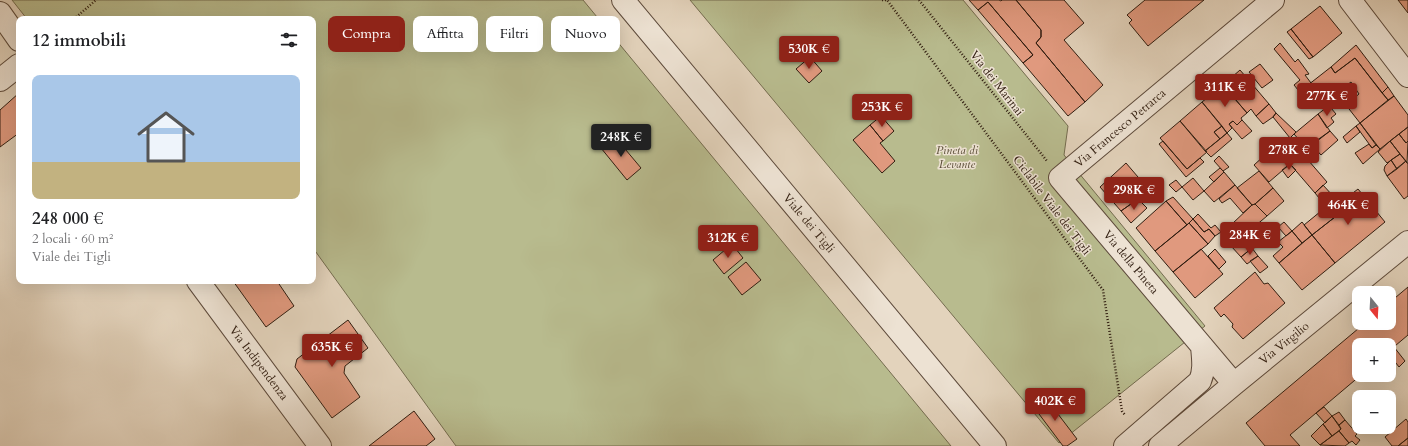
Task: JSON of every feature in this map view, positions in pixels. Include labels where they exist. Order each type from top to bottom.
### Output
[{"type":"street","name":"Viale dei Tigli","points":[[623,0],[994,446]]},
{"type":"street","name":"Via Francesco Petrarca","points":[[1060,178],[1273,0]]},
{"type":"street","points":[[1350,0],[1408,76]]},
{"type":"street","points":[[0,13],[16,36]]},
{"type":"street","points":[[0,80],[16,67]]},
{"type":"street","name":"Via della Pineta","points":[[1060,178],[1234,384]]},
{"type":"street","name":"Via Virgilio","points":[[1160,446],[1408,242]]},
{"type":"street","name":"Via Indipendenza","points":[[200,284],[320,446]]},
{"type":"street","points":[[1133,439],[1200,381],[1204,365],[1202,346]]},
{"type":"path","points":[[77,16],[96,0]]},
{"type":"path","name":"Ciclabile Viale dei Tigli","points":[[882,0],[888,0],[1103,290],[1122,411],[1133,439]]},
{"type":"path","name":"Via dei Marinai","points":[[919,0],[1060,178]]},
{"type":"green space","points":[[12,0],[583,0],[596,16],[551,16],[551,52],[620,52],[620,45],[951,446],[456,446],[316,252],[316,16],[25,16]]},
{"type":"green space","name":"Pineta di Levante","points":[[690,0],[963,0],[1068,126],[1064,155],[1205,326],[1059,443]]},
{"type":"building","points":[[969,0],[1016,0],[1041,30],[1041,37],[1036,43],[1085,102],[1068,116],[1023,63],[1033,55],[988,2],[978,10]]},
{"type":"building","points":[[1016,0],[1064,0],[1084,23],[1064,40],[1103,85],[1085,102],[1036,43],[1041,37],[1041,30]]},
{"type":"building","points":[[1145,0],[1204,0],[1148,46],[1129,23],[1132,20],[1127,15]]},
{"type":"building","points":[[1398,0],[1408,0],[1408,13]]},
{"type":"building","points":[[988,2],[1033,55],[1023,63],[978,10]]},
{"type":"building","points":[[1320,6],[1342,33],[1313,57],[1291,29]]},
{"type":"building","points":[[1291,29],[1313,57],[1309,59],[1287,32]]},
{"type":"building","points":[[1280,43],[1295,62],[1298,59],[1309,74],[1305,75],[1311,83],[1308,85],[1311,89],[1303,96],[1294,85],[1300,80],[1274,49]]},
{"type":"building","points":[[1356,45],[1388,87],[1382,93],[1355,58],[1335,73],[1331,67]]},
{"type":"building","points":[[810,57],[822,71],[809,83],[796,69]]},
{"type":"building","points":[[1355,58],[1388,100],[1360,123],[1342,100],[1328,111],[1308,85],[1331,67],[1335,73]],"holes":[[[1351,82],[1359,94],[1348,103],[1339,91]]]},
{"type":"building","points":[[1260,64],[1273,80],[1262,88],[1249,72]]},
{"type":"building","points":[[1240,70],[1269,104],[1256,116],[1251,109],[1247,113],[1223,85]]},
{"type":"building","points":[[1223,85],[1247,113],[1241,118],[1242,120],[1237,125],[1233,121],[1229,124],[1232,128],[1227,133],[1202,102]]},
{"type":"building","points":[[1388,87],[1394,96],[1388,100],[1382,93]]},
{"type":"building","points":[[16,96],[16,135],[0,147],[0,110]]},
{"type":"building","points":[[1394,96],[1408,115],[1408,127],[1380,149],[1360,123]]},
{"type":"building","points":[[1202,102],[1222,126],[1214,132],[1220,139],[1205,151],[1180,121]]},
{"type":"building","points":[[1269,104],[1276,113],[1263,124],[1256,116]]},
{"type":"building","points":[[1326,108],[1328,111],[1331,108],[1336,114],[1331,118],[1334,122],[1327,128],[1318,114]]},
{"type":"building","points":[[1276,113],[1296,132],[1290,138],[1273,117]]},
{"type":"building","points":[[1318,114],[1330,131],[1306,148],[1294,134]]},
{"type":"building","points":[[881,116],[894,131],[883,141],[870,125]]},
{"type":"building","points":[[1242,120],[1252,131],[1242,139],[1229,124],[1233,121],[1237,125]]},
{"type":"building","points":[[1180,121],[1207,152],[1187,169],[1160,138]]},
{"type":"building","points":[[1360,123],[1376,145],[1372,148],[1356,126]]},
{"type":"building","points":[[870,125],[883,141],[880,143],[895,161],[882,173],[853,140]]},
{"type":"building","points":[[1222,126],[1227,133],[1220,139],[1214,132]]},
{"type":"building","points":[[1356,126],[1360,132],[1347,143],[1343,137]]},
{"type":"building","points":[[1408,127],[1408,141],[1406,143],[1399,134]]},
{"type":"building","points":[[1330,131],[1338,140],[1321,155],[1312,145]]},
{"type":"building","points":[[1227,133],[1232,139],[1211,157],[1205,151]]},
{"type":"building","points":[[1399,134],[1406,143],[1408,141],[1407,163],[1390,141]]},
{"type":"building","points":[[615,137],[641,168],[627,180],[601,148]]},
{"type":"building","points":[[1163,141],[1187,169],[1200,158],[1204,162],[1186,177],[1159,144]]},
{"type":"building","points":[[1390,141],[1400,154],[1387,163],[1378,152]]},
{"type":"building","points":[[1369,144],[1372,148],[1376,145],[1380,149],[1363,164],[1355,153]]},
{"type":"building","points":[[1275,146],[1290,164],[1269,182],[1254,165]]},
{"type":"building","points":[[1302,153],[1327,182],[1315,193],[1290,164]]},
{"type":"building","points":[[1400,154],[1406,161],[1397,169],[1391,160]]},
{"type":"building","points":[[1219,156],[1229,167],[1223,171],[1214,161]]},
{"type":"building","points":[[1391,160],[1397,169],[1387,176],[1384,170],[1385,166]]},
{"type":"building","points":[[1406,161],[1408,164],[1408,196],[1404,199],[1387,176]]},
{"type":"building","points":[[1126,163],[1144,184],[1132,191],[1138,199],[1121,211],[1100,187]]},
{"type":"building","points":[[1290,164],[1296,170],[1288,178],[1282,170]]},
{"type":"building","points":[[1220,168],[1224,172],[1214,182],[1209,177]]},
{"type":"building","points":[[1259,171],[1273,188],[1252,205],[1237,188]]},
{"type":"building","points":[[1224,172],[1235,185],[1214,202],[1204,191]]},
{"type":"building","points":[[1193,178],[1204,191],[1193,200],[1182,187]]},
{"type":"building","points":[[1176,180],[1182,187],[1176,192],[1169,185]]},
{"type":"building","points":[[1144,184],[1150,192],[1139,200],[1132,191]]},
{"type":"building","points":[[1235,185],[1252,205],[1243,213],[1230,198],[1222,203],[1219,199]]},
{"type":"building","points":[[1323,185],[1333,196],[1324,204],[1315,193]]},
{"type":"building","points":[[1273,188],[1284,201],[1267,216],[1255,204]]},
{"type":"building","points":[[1358,189],[1385,222],[1335,263],[1312,235],[1335,217],[1330,211]]},
{"type":"building","points":[[1173,197],[1193,219],[1187,225],[1166,201]]},
{"type":"building","points":[[1138,199],[1147,208],[1131,223],[1121,211]]},
{"type":"building","points":[[1166,201],[1187,225],[1155,251],[1136,228]]},
{"type":"building","points":[[1255,204],[1267,216],[1242,237],[1232,224],[1252,205]]},
{"type":"building","points":[[1326,207],[1335,217],[1312,235],[1304,225]]},
{"type":"building","points":[[1198,214],[1211,228],[1215,225],[1221,232],[1215,236],[1209,229],[1204,232],[1193,219]]},
{"type":"building","points":[[1193,219],[1204,232],[1209,229],[1215,236],[1208,244],[1189,223]]},
{"type":"building","points":[[1284,222],[1292,231],[1286,236],[1278,227]]},
{"type":"building","points":[[1302,222],[1312,235],[1302,243],[1292,231]]},
{"type":"building","points":[[1189,223],[1208,244],[1173,272],[1155,251]]},
{"type":"building","points":[[1232,224],[1242,237],[1235,243],[1224,230]]},
{"type":"building","points":[[1292,231],[1302,243],[1279,263],[1273,256],[1283,247],[1278,242]]},
{"type":"building","points":[[1312,235],[1335,263],[1302,290],[1279,263]]},
{"type":"building","points":[[1242,237],[1252,248],[1241,257],[1231,246]]},
{"type":"building","points":[[732,244],[743,258],[724,274],[713,260]]},
{"type":"building","points":[[1252,248],[1258,256],[1247,264],[1241,257]]},
{"type":"building","points":[[1201,249],[1223,274],[1195,298],[1173,272]]},
{"type":"building","points":[[1215,249],[1226,262],[1219,269],[1208,256]]},
{"type":"building","points":[[1258,256],[1268,267],[1260,273],[1250,261]]},
{"type":"building","points":[[746,262],[761,280],[742,295],[728,277]]},
{"type":"building","points":[[1255,272],[1264,284],[1268,283],[1285,303],[1243,339],[1232,327],[1233,324],[1224,314],[1221,317],[1214,308]]},
{"type":"building","points":[[235,284],[279,284],[294,306],[266,327]]},
{"type":"building","points":[[1408,287],[1408,335],[1396,345],[1396,338],[1352,338],[1353,382],[1290,435],[1300,446],[1265,446],[1246,423],[1357,330],[1396,330],[1396,297]]},
{"type":"building","points":[[348,320],[368,348],[345,366],[344,373],[360,397],[332,418],[295,367],[297,359]]},
{"type":"building","points":[[1396,350],[1405,361],[1399,367],[1396,363]]},
{"type":"building","points":[[1045,397],[1077,439],[1067,446],[1063,446],[1033,406]]},
{"type":"building","points":[[1324,407],[1332,416],[1325,423],[1316,413]]},
{"type":"building","points":[[414,411],[435,439],[426,446],[369,446]]},
{"type":"building","points":[[1339,412],[1345,420],[1339,425],[1332,416]]},
{"type":"building","points":[[1332,416],[1341,429],[1332,436],[1323,424]]},
{"type":"building","points":[[1406,419],[1408,422],[1408,438],[1398,446],[1392,446],[1385,437],[1388,434],[1396,434],[1396,428]]},
{"type":"building","points":[[1345,420],[1352,428],[1352,434],[1357,434],[1355,436],[1360,440],[1356,445],[1352,441],[1349,443],[1339,431],[1341,429],[1339,425]]},
{"type":"building","points":[[1323,424],[1332,436],[1320,445],[1311,436]]},
{"type":"building","points":[[1339,431],[1349,443],[1345,446],[1320,445]]},
{"type":"building","points":[[1408,438],[1408,446],[1398,446]]}]
